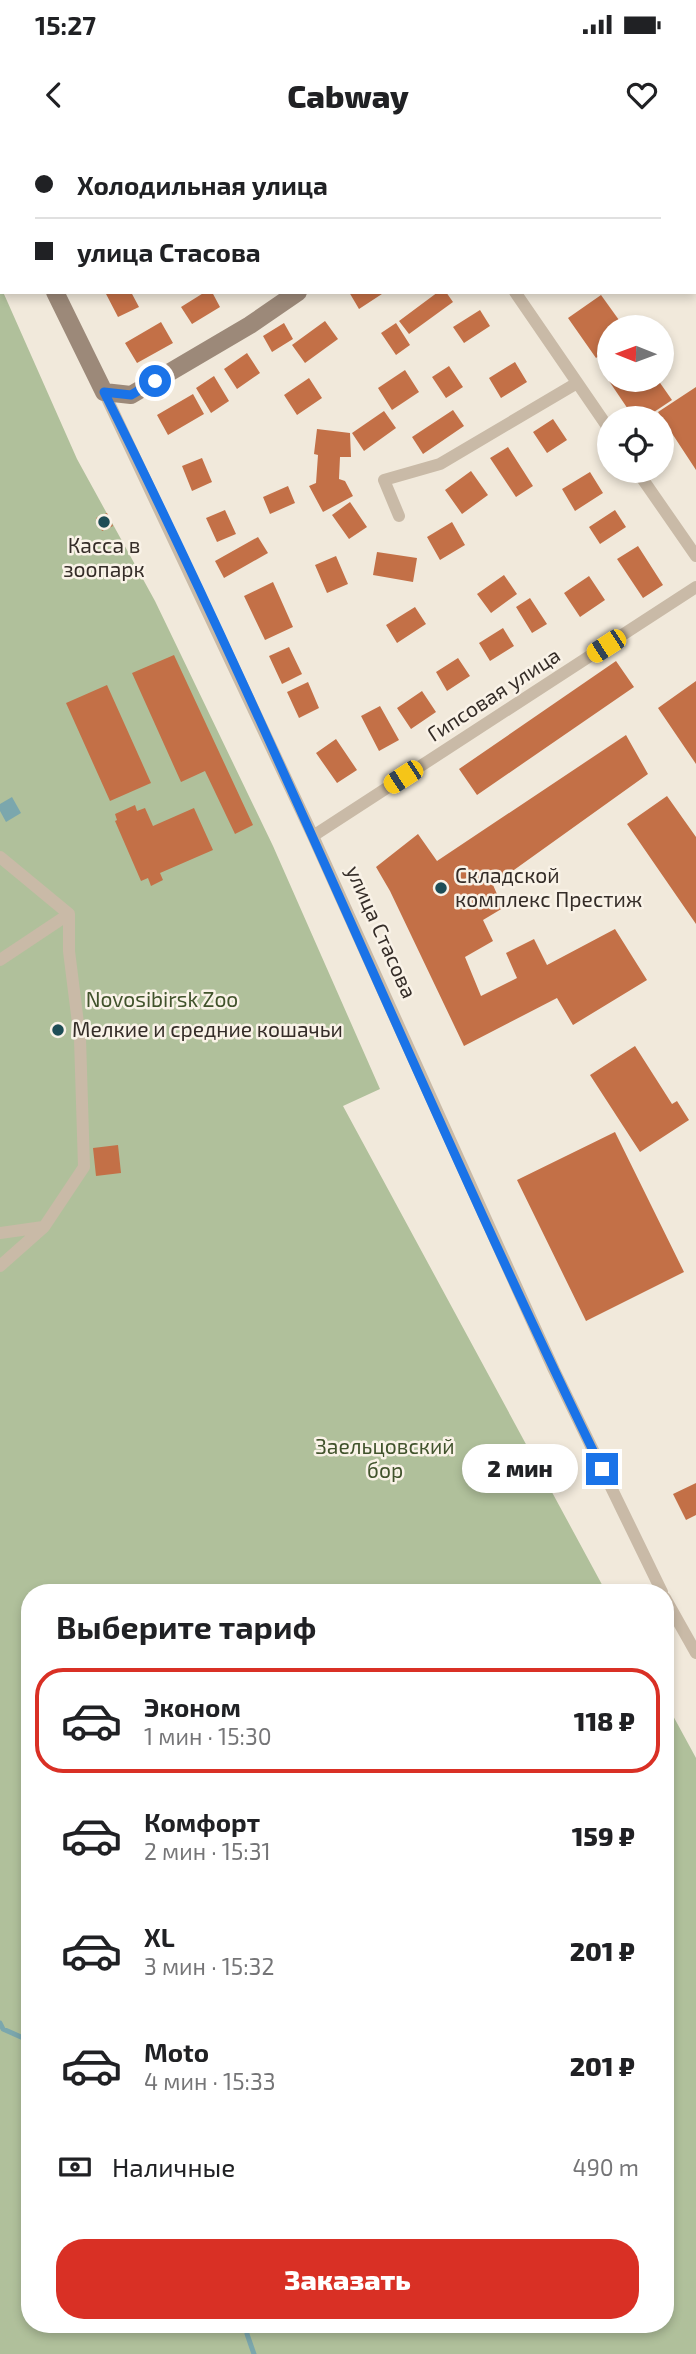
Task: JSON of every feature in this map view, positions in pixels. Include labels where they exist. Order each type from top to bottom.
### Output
[{"type":"street","name":"улица Стасова","points":[[56,294],[313,836],[554,1370],[658,1584]]},
{"type":"street","points":[[104,392],[131,395],[250,325],[295,294]]},
{"type":"street","points":[[516,294],[597,412]]},
{"type":"street","points":[[399,516],[384,480],[440,464],[577,383]]},
{"type":"street","points":[[645,483],[696,556]]},
{"type":"street","name":"Гипсовая улица","points":[[313,836],[696,587]]},
{"type":"street","points":[[0,857],[69,914]]},
{"type":"street","points":[[0,960],[69,914]]},
{"type":"street","points":[[0,1265],[44,1227],[84,1167],[80,1039],[69,951],[69,914]]},
{"type":"street","points":[[0,1233],[44,1227]]},
{"type":"street","points":[[674,1614],[696,1653]]},
{"type":"green space","name":"Novosibirsk Zoo","points":[[0,294],[4,294],[77,459],[155,601],[273,846],[380,1089],[343,1106],[602,1584],[21,1584],[21,2333],[674,2333],[674,1718],[696,1758],[696,2354],[0,2354]]},
{"type":"water","points":[[12,797],[21,813],[6,822],[0,811],[0,804]]},
{"type":"building","points":[[106,294],[132,294],[139,307],[118,317]]},
{"type":"building","points":[[202,294],[213,294],[220,307],[192,324],[181,307]]},
{"type":"building","points":[[350,294],[382,294],[359,309]]},
{"type":"building","points":[[435,294],[447,294],[453,302],[409,334],[399,321]]},
{"type":"building","points":[[601,295],[615,315],[597,315],[596,358],[568,318]]},
{"type":"building","points":[[480,310],[490,326],[464,343],[453,327]]},
{"type":"building","points":[[325,321],[338,339],[305,363],[292,345]]},
{"type":"building","points":[[161,322],[173,343],[137,363],[125,343]]},
{"type":"building","points":[[284,323],[293,339],[272,352],[263,336]]},
{"type":"building","points":[[396,323],[410,345],[396,355],[381,333]]},
{"type":"building","points":[[247,353],[260,373],[237,389],[224,369]]},
{"type":"building","points":[[515,362],[527,382],[501,398],[489,378]]},
{"type":"building","points":[[449,366],[463,387],[446,398],[432,377]]},
{"type":"building","points":[[405,370],[419,392],[392,410],[378,388]]},
{"type":"building","points":[[214,376],[229,401],[211,413],[196,388]]},
{"type":"building","points":[[309,378],[322,398],[297,415],[284,395]]},
{"type":"building","points":[[696,387],[696,470],[674,436],[674,406],[667,406]]},
{"type":"building","points":[[616,392],[666,392],[672,400],[663,406],[626,406]]},
{"type":"building","points":[[193,394],[204,414],[168,435],[157,415]]},
{"type":"building","points":[[453,410],[464,426],[423,454],[412,437]]},
{"type":"building","points":[[384,411],[396,428],[364,451],[352,433]]},
{"type":"building","points":[[553,419],[567,440],[547,453],[533,432]]},
{"type":"building","points":[[317,429],[350,433],[351,457],[340,457],[339,479],[345,481],[353,496],[323,512],[309,486],[316,483],[318,455],[314,454]]},
{"type":"building","points":[[508,447],[533,486],[516,497],[490,458]]},
{"type":"building","points":[[202,458],[212,482],[192,491],[182,466]]},
{"type":"building","points":[[471,471],[488,495],[462,514],[445,490]]},
{"type":"building","points":[[590,472],[603,493],[575,511],[562,489]]},
{"type":"building","points":[[288,486],[295,503],[270,514],[263,497]]},
{"type":"building","points":[[350,502],[367,527],[349,539],[332,515]]},
{"type":"building","points":[[225,510],[236,534],[217,542],[206,518]]},
{"type":"building","points":[[615,510],[626,527],[600,544],[589,527]]},
{"type":"building","name":"Касса в зоопарк","points":[[107,513],[113,526],[102,531],[96,518]]},
{"type":"building","points":[[452,522],[465,545],[440,560],[427,537]]},
{"type":"building","points":[[258,537],[268,553],[224,578],[215,561]]},
{"type":"building","points":[[638,546],[663,585],[643,598],[617,559]]},
{"type":"building","points":[[377,552],[417,558],[413,582],[373,575]]},
{"type":"building","points":[[336,556],[348,584],[327,593],[315,565]]},
{"type":"building","points":[[504,575],[517,594],[491,613],[477,594]]},
{"type":"building","points":[[589,576],[605,600],[580,617],[564,593]]},
{"type":"building","points":[[273,582],[293,627],[265,640],[244,596]]},
{"type":"building","points":[[530,598],[547,624],[532,633],[516,607]]},
{"type":"building","points":[[415,607],[426,624],[397,643],[386,625]]},
{"type":"building","points":[[503,628],[514,646],[490,661],[479,643]]},
{"type":"building","points":[[289,647],[302,674],[282,684],[269,656]]},
{"type":"building","points":[[174,655],[253,825],[235,834],[205,771],[181,782],[132,673]]},
{"type":"building","points":[[458,658],[470,676],[447,691],[436,672]]},
{"type":"building","points":[[616,661],[634,687],[477,795],[459,769]]},
{"type":"building","points":[[696,681],[696,764],[658,708]]},
{"type":"building","points":[[308,682],[319,708],[299,718],[287,692]]},
{"type":"building","points":[[107,685],[151,783],[110,801],[66,703]]},
{"type":"building","points":[[422,691],[436,712],[411,729],[397,708]]},
{"type":"building","points":[[380,706],[399,740],[379,751],[361,716]]},
{"type":"building","name":"Складской комплекс Престиж","points":[[626,735],[648,774],[493,885],[503,908],[483,920],[493,941],[465,957],[481,996],[517,978],[506,953],[534,939],[547,965],[615,929],[647,980],[573,1025],[557,998],[464,1046],[376,867],[418,834],[437,861]]},
{"type":"building","points":[[336,739],[357,770],[337,783],[316,753]]},
{"type":"building","points":[[667,796],[696,837],[696,924],[627,824]]},
{"type":"building","points":[[135,805],[137,811],[145,808],[153,826],[194,808],[213,850],[160,873],[163,880],[151,886],[148,878],[141,881],[115,821],[115,814]]},
{"type":"building","points":[[635,1046],[672,1104],[677,1101],[689,1120],[640,1152],[590,1075]]},
{"type":"building","points":[[615,1132],[684,1272],[586,1321],[517,1180]]},
{"type":"building","points":[[118,1145],[121,1173],[96,1176],[93,1148]]},
{"type":"building","points":[[696,1483],[696,1515],[686,1520],[673,1494]]},
{"type":"waterway","points":[[0,2023],[3,2029],[21,2037]]},
{"type":"waterway","points":[[247,2333],[254,2354]]},
{"type":"place","name":"Касса в зоопарк","points":[[104,522]]},
{"type":"place","name":"Складской комплекс Престиж","points":[[441,888]]},
{"type":"place","name":"Мелкие и средние кошачьи","points":[[58,1030]]},
{"type":"route","points":[[155,381],[131,395],[104,392],[313,836],[554,1370],[602,1469]]},
{"type":"park label","name":"Заельцовский бор","points":[[385,1459]]}]
